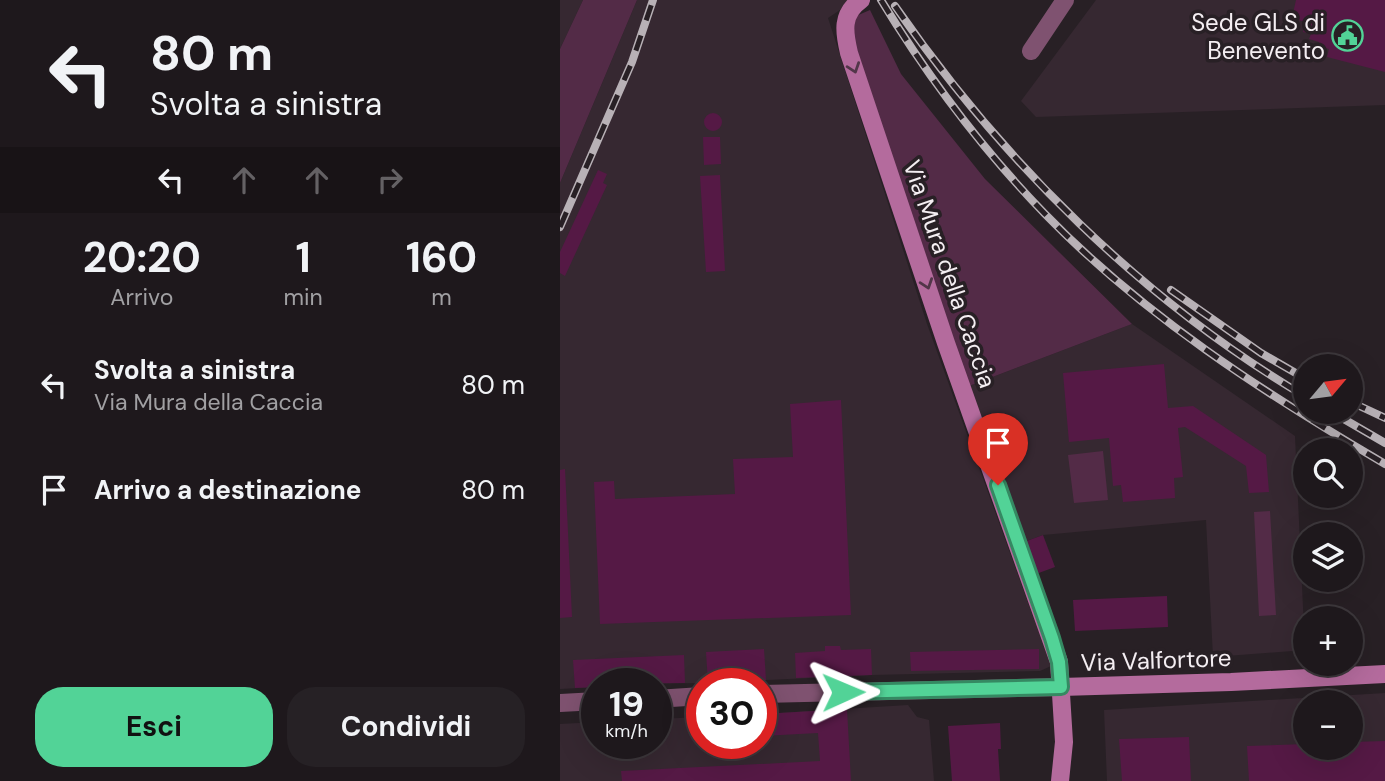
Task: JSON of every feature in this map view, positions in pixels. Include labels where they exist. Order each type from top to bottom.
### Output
[{"type":"main road","name":"Via Mura della Caccia","points":[[858,2],[844,23],[849,53],[946,342],[1059,662],[1064,742],[1060,781]]},
{"type":"main road","name":"Via Valfortore","points":[[1061,687],[1385,674]]},
{"type":"street","points":[[1031,51],[1065,0]]},
{"type":"street","name":"Via Valfortore","points":[[777,694],[1061,687]]},
{"type":"street","points":[[560,703],[581,702]]},
{"type":"shaded area","points":[[560,0],[583,0],[560,49]]},
{"type":"shaded area","points":[[583,0],[637,0],[560,183],[560,49]]},
{"type":"shaded area","points":[[637,0],[855,0],[828,18],[927,324],[1051,666],[1040,671],[777,680],[777,668],[686,668],[686,683],[672,683],[672,668],[581,668],[581,688],[560,689],[560,183]]},
{"type":"shaded area","points":[[1096,0],[1385,0],[1385,105],[1036,117],[1021,101]]},
{"type":"shaded area","points":[[870,10],[901,74],[985,179],[1132,324],[969,386],[850,31],[856,16]]},
{"type":"shaded area","points":[[1132,324],[1295,436],[1293,508],[1298,508],[1299,522],[1293,522],[1293,592],[1302,592],[1303,606],[1293,606],[1293,651],[1213,657],[1206,520],[1043,535],[1024,542],[969,386]]},
{"type":"shaded area","points":[[1103,451],[1108,500],[1074,503],[1068,455]]},
{"type":"shaded area","points":[[1270,511],[1276,615],[1259,616],[1254,512]]},
{"type":"shaded area","points":[[1385,693],[1385,781],[1107,781],[1104,710],[1293,699],[1293,760],[1363,760],[1363,694]]},
{"type":"shaded area","points":[[908,705],[917,717],[929,720],[934,781],[560,781],[560,724],[581,723],[581,759],[672,759],[672,718],[686,718],[686,759],[777,759],[777,713]]},
{"type":"building","name":"Sede GLS di Benevento","points":[[1296,0],[1385,0],[1385,72],[1327,57],[1329,49],[1318,46],[1319,42],[1309,39],[1311,34],[1303,32],[1305,22],[1292,18]]},
{"type":"building","points":[[713,113],[719,116],[722,122],[719,128],[713,131],[707,128],[704,122],[707,116]]},
{"type":"building","points":[[703,137],[720,137],[721,164],[704,165]]},
{"type":"building","points":[[598,170],[607,174],[603,183],[607,185],[565,276],[560,273],[560,252]]},
{"type":"building","points":[[720,175],[725,271],[706,272],[700,176]]},
{"type":"building","points":[[1164,364],[1168,408],[1193,406],[1266,455],[1269,492],[1249,493],[1246,466],[1185,427],[1178,428],[1183,477],[1174,478],[1175,498],[1123,502],[1121,485],[1113,486],[1109,438],[1069,442],[1063,373]]},
{"type":"building","points":[[841,400],[851,615],[600,624],[594,482],[614,481],[615,499],[735,494],[733,459],[793,457],[790,404]]},
{"type":"building","points":[[565,469],[572,617],[560,618],[560,470]]},
{"type":"building","points":[[1043,535],[1055,567],[1036,574],[1024,542]]},
{"type":"building","points":[[1167,596],[1168,627],[1075,631],[1073,600]]},
{"type":"building","points":[[825,646],[840,646],[841,650],[871,649],[872,675],[796,678],[795,653],[825,651]]},
{"type":"building","points":[[764,649],[765,668],[707,668],[706,652]]},
{"type":"building","points":[[1039,649],[1039,669],[911,671],[910,652]]},
{"type":"building","points":[[684,655],[685,683],[672,683],[672,668],[581,668],[581,688],[575,688],[573,660]]},
{"type":"building","points":[[847,709],[851,781],[622,781],[621,771],[820,761],[818,733],[777,735],[777,713]]},
{"type":"building","points":[[1000,723],[1000,781],[952,781],[948,726]]},
{"type":"building","points":[[1189,737],[1191,781],[1122,781],[1119,739]]},
{"type":"building","points":[[1385,741],[1385,781],[1249,781],[1247,746],[1293,744],[1293,760],[1363,760],[1363,742]]},
{"type":"railway","points":[[560,227],[632,62],[653,0]]},
{"type":"railway","points":[[881,0],[918,57],[978,138],[1045,214],[1083,251],[1122,286],[1206,350],[1385,464]]},
{"type":"railway","points":[[895,6],[937,64],[982,119],[1029,173],[1080,224],[1132,272],[1188,317],[1293,389]]},
{"type":"railway","points":[[1171,290],[1261,353],[1293,371]]},
{"type":"railway","points":[[1363,408],[1385,418]]},
{"type":"railway","points":[[1352,424],[1385,443]]},
{"type":"place","name":"Sede GLS di Benevento","points":[[1348,36]]},
{"type":"route","points":[[843,692],[1061,687],[1059,662],[1052,638],[998,485]]}]
